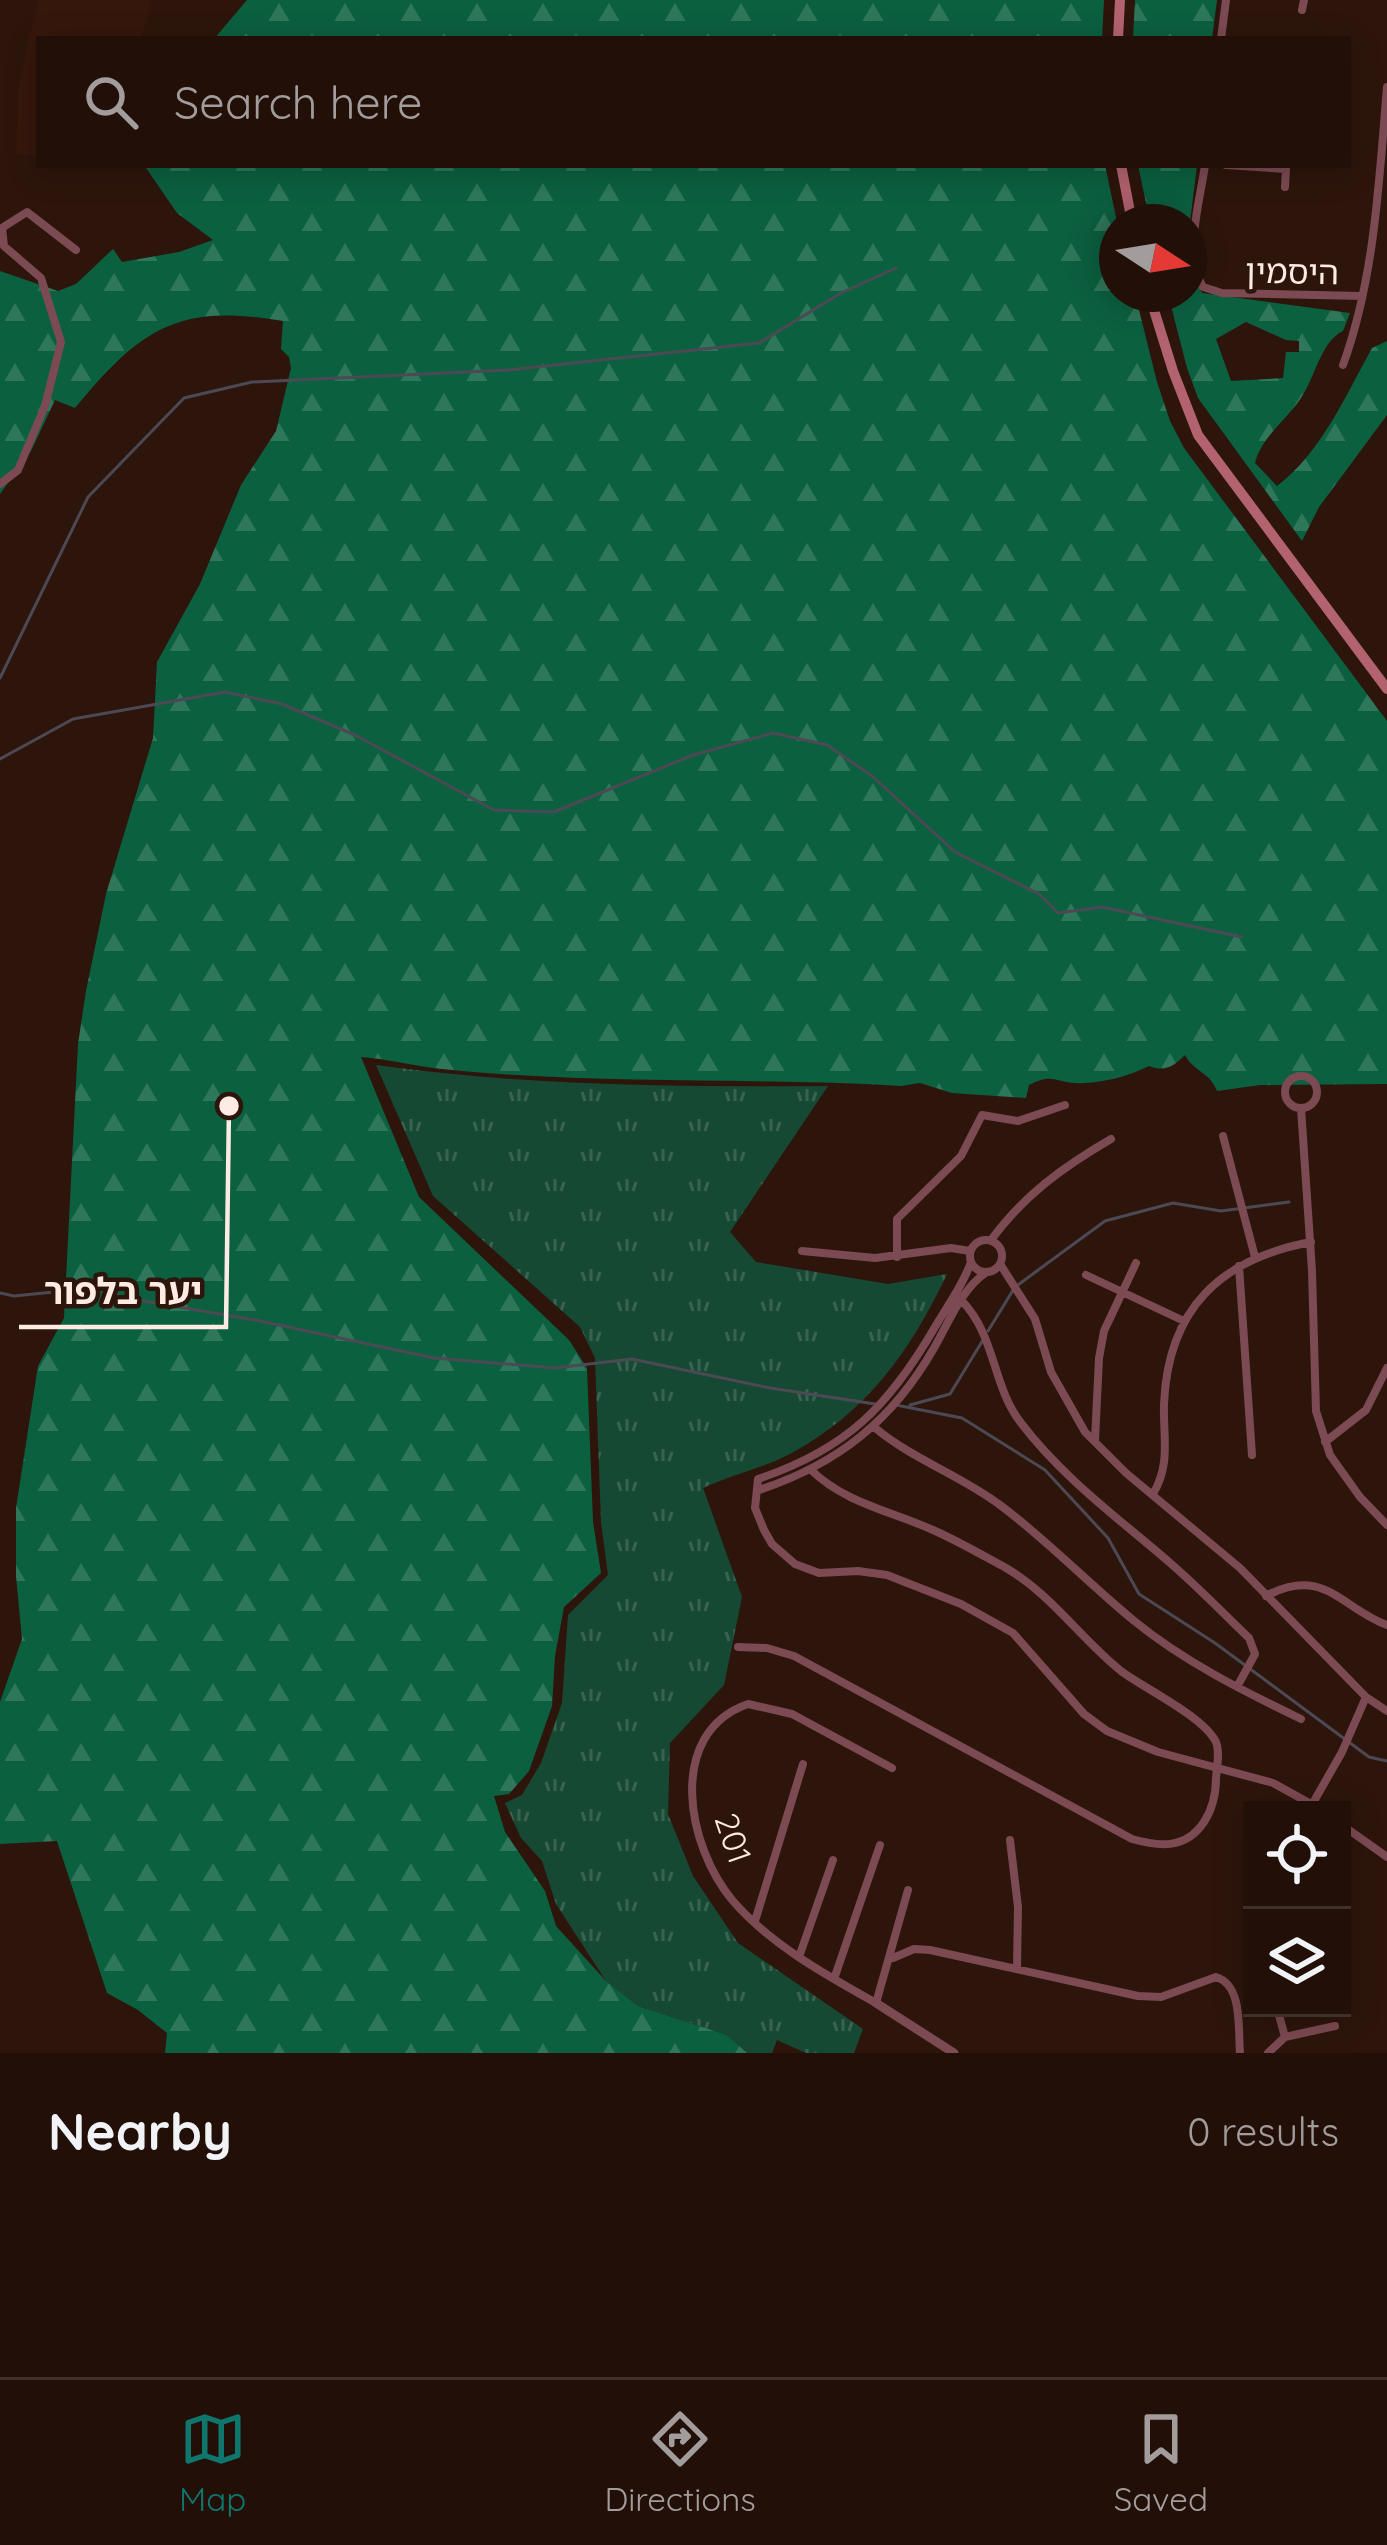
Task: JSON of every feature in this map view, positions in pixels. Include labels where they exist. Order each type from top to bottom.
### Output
[{"type":"main road","points":[[1118,36],[1120,0]]},
{"type":"main road","points":[[1122,168],[1129,204]]},
{"type":"main road","points":[[1155,312],[1198,435],[1387,689]]},
{"type":"street","points":[[1221,36],[1226,0]]},
{"type":"street","points":[[1343,365],[1358,325],[1377,204],[1387,87]]},
{"type":"street","name":"היסמין","points":[[1205,168],[1194,252],[1196,276],[1203,287],[1222,293],[1362,296]]},
{"type":"street","points":[[1262,168],[1286,170],[1285,187]]},
{"type":"street","points":[[0,484],[18,470],[45,406],[62,342],[41,278],[4,246],[2,227],[26,212],[76,250]]},
{"type":"street","points":[[1301,1075],[1310,1078],[1317,1092],[1313,1102],[1301,1108],[1288,1102],[1284,1092],[1287,1082],[1301,1075]]},
{"type":"street","points":[[897,1257],[897,1219],[962,1156],[982,1115],[1018,1121],[1065,1105]]},
{"type":"street","points":[[1301,1108],[1311,1242],[1312,1384],[1330,1455],[1387,1525]]},
{"type":"street","points":[[1223,1136],[1255,1257]]},
{"type":"street","points":[[991,1240],[1013,1210],[1044,1181],[1112,1139]]},
{"type":"street","points":[[905,1384],[971,1256],[981,1240],[991,1240],[1002,1251],[1000,1264],[1035,1319],[1064,1400],[1095,1443],[1266,1596],[1366,1697],[1387,1711]]},
{"type":"street","points":[[1153,1494],[1166,1459],[1168,1364],[1184,1321],[1206,1292],[1239,1266],[1311,1242]]},
{"type":"street","points":[[802,1251],[897,1257],[951,1248],[971,1256],[978,1270],[987,1272]]},
{"type":"street","points":[[1095,1443],[1104,1330],[1136,1263]]},
{"type":"street","points":[[759,1490],[849,1449],[905,1384],[977,1278],[1000,1264]]},
{"type":"street","points":[[1239,1266],[1252,1455]]},
{"type":"street","points":[[1086,1275],[1184,1321]]},
{"type":"street","points":[[962,1301],[983,1327],[1009,1406],[1034,1440],[1250,1639],[1255,1654],[1237,1688]]},
{"type":"street","points":[[1325,1442],[1366,1409],[1387,1368]]},
{"type":"street","points":[[876,1420],[891,1441],[997,1503],[1134,1621],[1237,1688],[1301,1719]]},
{"type":"street","points":[[876,1420],[758,1479],[755,1508],[772,1544],[795,1564],[819,1573],[887,1575],[996,1621],[1084,1714],[1108,1731],[1158,1752],[1273,1783],[1308,1801]]},
{"type":"street","points":[[738,1647],[781,1650],[794,1656],[1132,1839],[1170,1846],[1187,1840],[1199,1829],[1214,1799],[1215,1741],[1123,1672],[1037,1590],[1010,1570],[933,1530],[826,1485],[811,1470]]},
{"type":"street","points":[[1266,1596],[1281,1589],[1327,1589],[1387,1625]]},
{"type":"street","points":[[1313,1801],[1366,1697]]},
{"type":"street","name":"201","points":[[892,1768],[792,1714],[748,1704],[717,1720],[693,1758],[696,1816],[717,1878],[734,1903],[799,1957],[954,2053]]},
{"type":"street","points":[[755,1921],[803,1764]]},
{"type":"street","points":[[1351,1831],[1387,1857]]},
{"type":"street","points":[[1010,1840],[1018,1907],[1017,1968]]},
{"type":"street","points":[[834,1980],[880,1845]]},
{"type":"street","points":[[799,1957],[833,1860]]},
{"type":"street","points":[[876,2003],[908,1890]]},
{"type":"street","points":[[891,1959],[914,1949],[930,1950],[1138,1996],[1161,1997],[1216,1977],[1224,1979],[1232,1987],[1240,2053]]},
{"type":"street","points":[[1279,2017],[1285,2037]]},
{"type":"street","points":[[1268,2053],[1285,2037],[1335,2026]]},
{"type":"shaded area","points":[[38,0],[152,0],[142,36],[36,36],[36,155],[16,155],[18,90]]},
{"type":"green space","points":[[247,0],[1104,0],[1102,36],[217,36]]},
{"type":"green space","points":[[1135,0],[1217,0],[1212,36],[1133,36]]},
{"type":"green space","points":[[146,168],[1106,168],[1113,204],[1099,204],[1099,312],[1140,312],[1157,382],[1184,448],[1387,721],[1387,1084],[1260,1085],[1217,1091],[1185,1055],[1168,1067],[1149,1066],[1101,1081],[1045,1079],[1029,1085],[1026,1098],[952,1093],[920,1083],[556,1077],[442,1069],[361,1057],[419,1197],[569,1340],[587,1368],[593,1522],[601,1573],[564,1607],[552,1706],[529,1771],[509,1794],[494,1796],[505,1832],[545,1891],[556,1926],[606,1981],[638,2006],[727,2035],[747,2053],[165,2053],[167,2033],[107,1993],[57,1841],[0,1844],[0,1702],[22,1639],[16,1508],[38,1366],[64,1318],[78,1044],[86,991],[106,894],[153,738],[157,662],[200,584],[241,485],[276,431],[291,368],[281,349],[283,321],[215,316],[164,328],[121,358],[75,408],[55,400],[31,451],[0,494],[0,271],[58,291],[76,284],[113,249],[122,262],[179,252],[213,240],[177,213]]},
{"type":"green space","points":[[1139,168],[1197,168],[1192,204],[1146,204]]},
{"type":"green space","points":[[1207,294],[1350,313],[1298,402],[1259,453],[1255,463],[1277,486],[1320,440],[1372,348],[1387,341],[1387,415],[1319,507],[1302,541],[1198,398],[1173,312],[1207,312]],"holes":[[[1246,322],[1299,341],[1299,352],[1286,352],[1283,378],[1231,381],[1216,339]]]},
{"type":"green space","points":[[376,1065],[545,1081],[828,1086],[730,1232],[756,1262],[888,1284],[947,1274],[918,1329],[884,1378],[842,1419],[790,1454],[703,1488],[742,1597],[724,1685],[670,1743],[668,1814],[693,1876],[738,1943],[863,2029],[854,2053],[806,2053],[777,2040],[772,2053],[747,2053],[727,2035],[638,2006],[606,1981],[556,1904],[542,1861],[521,1838],[505,1803],[522,1795],[541,1763],[562,1703],[568,1615],[608,1575],[601,1522],[595,1358],[580,1327],[433,1196]]},
{"type":"waterway","points":[[0,678],[88,497],[184,398],[252,382],[508,370],[759,343],[841,293],[896,268]]},
{"type":"waterway","points":[[0,759],[73,719],[225,692],[282,704],[355,735],[494,810],[554,812],[693,755],[773,733],[827,745],[872,776],[955,852],[1039,894],[1058,913],[1102,907],[1242,937]]},
{"type":"waterway","points":[[988,1331],[1015,1287],[1105,1221],[1173,1203],[1221,1211],[1289,1202]]},
{"type":"waterway","points":[[0,1293],[14,1296],[94,1288],[434,1358],[555,1368],[632,1359],[875,1404]]},
{"type":"waterway","points":[[910,1405],[950,1394],[983,1340]]},
{"type":"waterway","points":[[896,1405],[962,1418],[1045,1470],[1108,1538],[1139,1594],[1215,1643],[1369,1757],[1387,1761]]},
{"type":"place","name":"יער בלפור","points":[[229,1106]]}]
